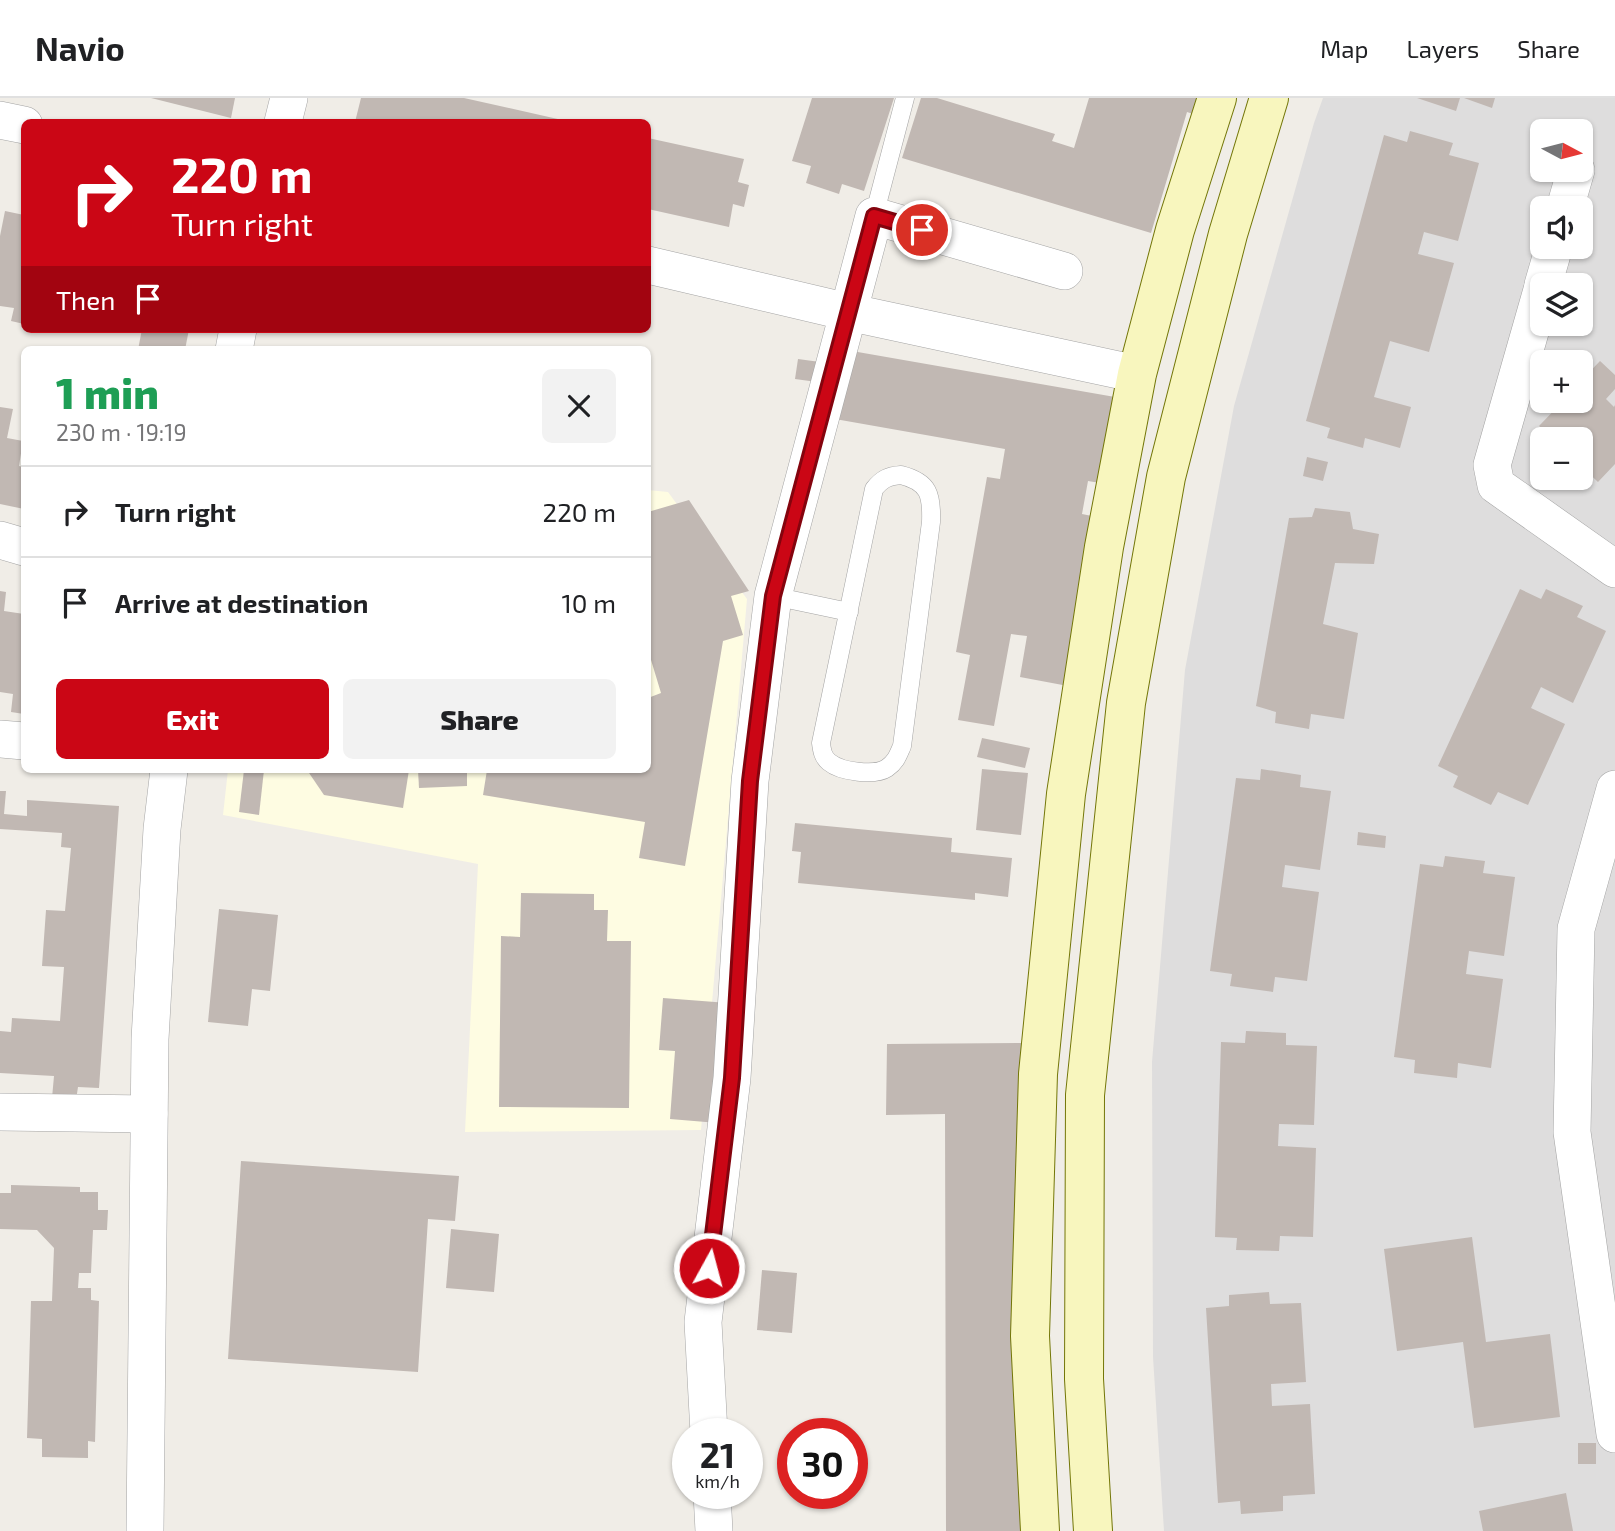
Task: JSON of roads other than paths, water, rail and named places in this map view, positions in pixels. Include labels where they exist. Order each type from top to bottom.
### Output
[{"type":"main road","points":[[1040,1531],[1031,1336],[1038,1074],[1066,794],[1104,547],[1137,374],[1175,230],[1217,98]]},
{"type":"main road","points":[[1093,1531],[1084,1379],[1085,1095],[1126,703],[1166,477],[1228,234],[1269,98]]},
{"type":"street","points":[[284,119],[289,98]]},
{"type":"street","points":[[0,120],[21,124]]},
{"type":"street","points":[[708,1418],[703,1322],[732,1078],[750,781],[773,596],[874,216],[1064,271]]},
{"type":"street","points":[[651,266],[848,312],[1137,374]]},
{"type":"street","points":[[1530,332],[1492,465],[1496,485],[1615,569]]},
{"type":"street","points":[[0,540],[21,546]]},
{"type":"street","points":[[0,738],[21,741]]},
{"type":"street","points":[[145,1531],[150,1038],[161,843],[169,773]]},
{"type":"street","points":[[1615,789],[1576,929],[1572,1132],[1615,1434]]},
{"type":"street","points":[[0,1112],[149,1114]]},
{"type":"street","points":[[713,1509],[714,1531]]},
{"type":"lane","points":[[874,216],[905,98]]},
{"type":"lane","points":[[889,476],[915,478],[926,486],[932,505],[902,746],[895,762],[885,770],[869,773],[836,766],[827,761],[822,753],[821,743],[849,612],[873,489],[889,476]]},
{"type":"lane","points":[[773,596],[849,612]]}]
